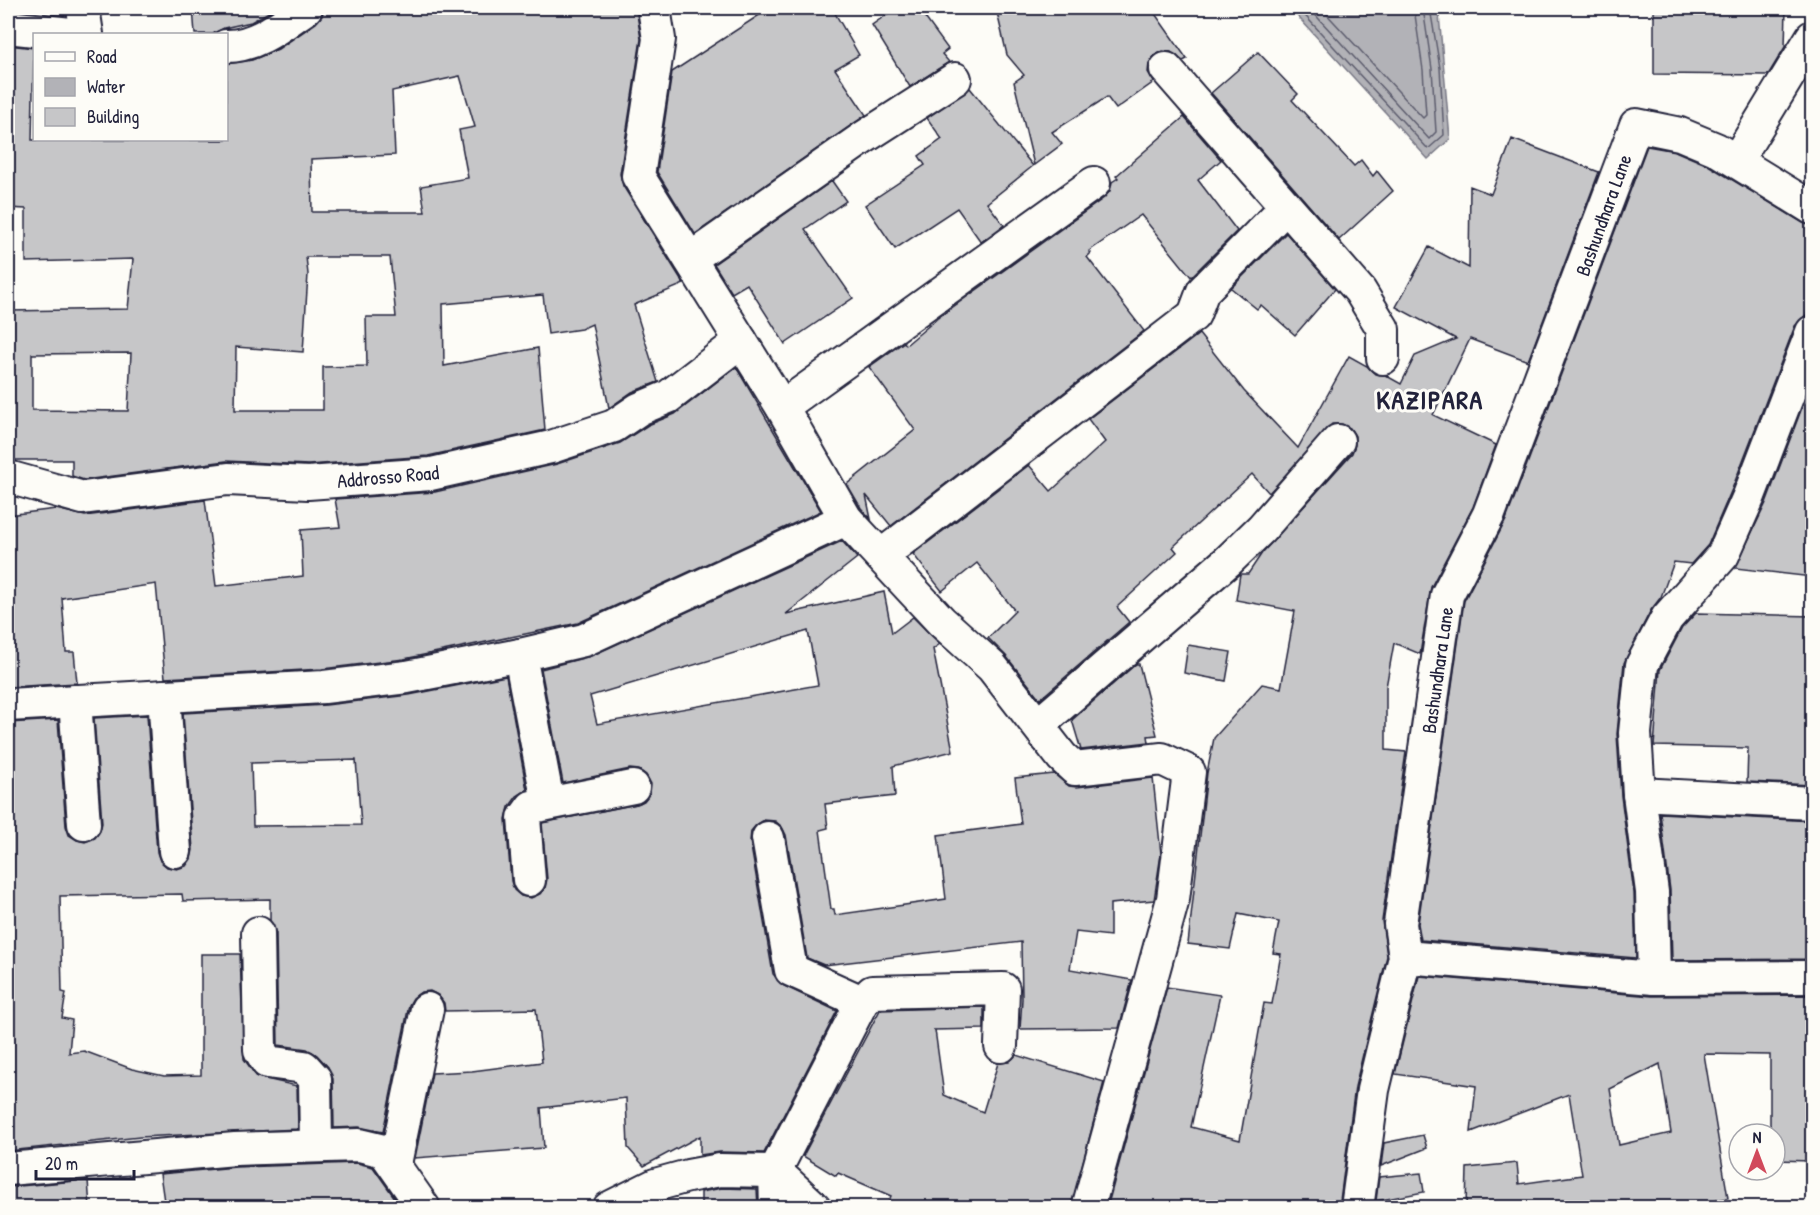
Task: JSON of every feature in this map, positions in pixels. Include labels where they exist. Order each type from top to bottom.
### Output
[{"type":"street","points":[[83,8],[87,33]]},
{"type":"street","points":[[228,46],[241,47],[277,28],[306,8]]},
{"type":"street","points":[[654,8],[659,39],[638,176],[782,407],[846,519],[942,621],[992,667],[1062,757],[1075,769],[1162,759],[1189,772],[1173,899],[1088,1208]]},
{"type":"street","points":[[8,27],[61,33]]},
{"type":"street","points":[[1812,37],[1737,160],[1812,208]]},
{"type":"street","points":[[1166,69],[1360,291],[1383,329],[1383,358]]},
{"type":"street","points":[[690,259],[863,138],[955,79]]},
{"type":"street","name":"Bashundhara Lane","points":[[1357,1208],[1373,1090],[1405,957],[1400,924],[1447,596],[1493,503],[1636,125],[1680,134],[1737,160]]},
{"type":"street","points":[[782,407],[1094,183]]},
{"type":"street","points":[[882,556],[1194,315],[1203,291],[1286,207]]},
{"type":"street","points":[[1654,978],[1652,892],[1639,794],[1635,734],[1642,665],[1667,618],[1723,555],[1749,496],[1812,333]]},
{"type":"street","name":"Addrosso Road","points":[[8,477],[83,498],[228,479],[308,483],[431,474],[551,447],[614,426],[639,409],[668,397],[741,340]]},
{"type":"street","points":[[1038,725],[1228,561],[1261,529],[1338,441]]},
{"type":"street","points":[[8,705],[336,686],[407,677],[520,655],[584,640],[846,519]]},
{"type":"street","points":[[520,655],[548,802]]},
{"type":"street","points":[[164,696],[175,851]]},
{"type":"street","points":[[75,701],[84,824]]},
{"type":"street","points":[[529,880],[524,818],[532,807],[633,787]]},
{"type":"street","points":[[1639,794],[1812,803]]},
{"type":"street","points":[[768,838],[791,970],[862,1002]]},
{"type":"street","points":[[258,933],[262,1055],[267,1062],[304,1067],[315,1079],[316,1145]]},
{"type":"street","points":[[1405,957],[1654,978],[1812,977]]},
{"type":"street","points":[[776,1208],[775,1171],[862,1002],[872,992],[1003,989],[1000,1046]]},
{"type":"street","points":[[395,1164],[427,1010]]},
{"type":"street","points":[[8,1169],[235,1149],[359,1145],[384,1151],[424,1208]]},
{"type":"street","points":[[609,1208],[655,1185],[720,1170],[775,1171],[815,1208]]},
{"type":"water","points":[[1290,8],[1435,8],[1439,15],[1450,139],[1428,159]]},
{"type":"building","points":[[193,8],[276,8],[251,22],[224,28],[215,33],[195,33]]},
{"type":"building","points":[[324,8],[636,8],[641,39],[620,174],[623,186],[684,284],[634,305],[658,382],[632,392],[609,408],[592,324],[581,329],[548,334],[543,295],[443,304],[444,366],[538,348],[545,430],[428,456],[308,465],[226,461],[84,480],[72,476],[72,460],[8,460],[8,311],[128,309],[133,259],[26,262],[26,209],[8,208],[8,45],[33,48],[33,141],[228,141],[228,64],[252,60],[278,49],[316,23],[322,16]],"holes":[[[460,76],[475,127],[459,130],[468,178],[421,186],[425,212],[312,212],[311,159],[395,155],[392,91]],[[306,257],[390,257],[396,317],[366,317],[367,366],[323,367],[323,410],[235,410],[236,347],[303,352],[308,274]],[[131,353],[128,411],[32,410],[32,354]]]},
{"type":"building","points":[[770,8],[832,8],[859,55],[835,69],[866,115],[695,234],[657,172],[672,72]]},
{"type":"building","points":[[896,8],[918,8],[948,49],[942,54],[949,62],[910,87],[872,25]]},
{"type":"building","points":[[996,8],[1151,8],[1187,59],[1183,61],[1171,52],[1163,51],[1155,55],[1149,63],[1148,72],[1154,82],[1116,109],[1107,97],[1052,132],[1062,144],[1034,165],[1014,82],[1024,75],[1007,55]]},
{"type":"building","points":[[1654,8],[1786,8],[1785,47],[1768,75],[1654,74]]},
{"type":"building","points":[[1258,52],[1298,94],[1292,100],[1354,166],[1361,160],[1373,176],[1377,171],[1393,191],[1339,240],[1211,93]]},
{"type":"building","points":[[970,88],[1033,166],[987,203],[1004,225],[981,242],[957,208],[895,249],[865,205],[925,165],[919,156],[942,139],[927,118]]},
{"type":"building","points":[[1184,117],[1221,160],[1198,180],[1237,231],[1191,277],[1141,215],[1089,251],[1091,253],[1087,257],[1144,331],[891,526],[866,495],[871,519],[861,508],[847,484],[915,430],[869,367],[904,342],[906,345],[939,317],[1104,198],[1110,191],[1112,182],[1118,178],[1116,176]]},
{"type":"building","points":[[1512,139],[1599,172],[1528,361],[1470,339],[1433,415],[1496,445],[1473,507],[1431,587],[1420,654],[1394,643],[1386,687],[1386,750],[1406,752],[1382,921],[1387,956],[1355,1087],[1339,1208],[1107,1208],[1167,987],[1220,995],[1191,1127],[1240,1140],[1264,1003],[1272,1004],[1281,954],[1273,953],[1279,922],[1238,914],[1230,949],[1188,944],[1207,773],[1214,738],[1262,684],[1281,688],[1295,611],[1236,600],[1240,574],[1248,574],[1262,553],[1352,453],[1355,436],[1350,428],[1342,424],[1332,424],[1269,493],[1252,474],[1173,547],[1177,552],[1117,607],[1129,622],[1040,699],[1006,656],[988,638],[1015,611],[977,563],[942,591],[913,554],[1029,465],[1051,491],[1105,442],[1088,419],[1199,334],[1244,391],[1298,448],[1349,356],[1367,366],[1375,374],[1385,375],[1401,384],[1415,356],[1456,339],[1396,307],[1429,247],[1469,268],[1470,186],[1491,194]]},
{"type":"building","points":[[1647,146],[1675,151],[1708,165],[1803,223],[1812,226],[1812,299],[1806,315],[1795,326],[1708,545],[1691,564],[1674,562],[1661,597],[1651,610],[1624,663],[1617,734],[1621,796],[1634,893],[1636,958],[1421,940],[1418,924],[1464,601],[1506,520]]},
{"type":"building","points":[[832,181],[846,201],[805,229],[853,298],[785,344],[747,284],[732,293],[714,264]]},
{"type":"building","points":[[1286,233],[1335,289],[1295,335],[1261,305],[1257,309],[1231,288]]},
{"type":"building","points":[[736,367],[821,511],[578,623],[404,659],[322,669],[165,678],[156,584],[62,598],[66,652],[74,652],[77,683],[8,687],[8,515],[56,509],[85,516],[205,500],[216,586],[303,576],[301,530],[340,527],[335,499],[435,492],[557,464],[620,443],[648,425],[675,414]]},
{"type":"building","points":[[1812,381],[1812,577],[1735,568],[1766,503]]},
{"type":"building","points":[[842,541],[857,558],[786,614],[884,592],[892,633],[913,617],[940,644],[933,649],[953,751],[893,766],[895,796],[825,804],[828,828],[820,830],[831,909],[834,909],[835,915],[946,899],[938,835],[1021,824],[1015,778],[1054,774],[1069,786],[1077,787],[1153,778],[1161,854],[1154,900],[1110,904],[1110,936],[1076,932],[1070,969],[1132,980],[1119,1028],[1020,1029],[1021,942],[824,965],[807,958],[786,835],[775,821],[764,820],[751,831],[750,841],[773,974],[784,986],[837,1011],[764,1153],[720,1152],[700,1155],[700,1136],[644,1166],[628,1148],[626,1098],[541,1108],[544,1148],[415,1158],[432,1073],[472,1071],[542,1062],[536,1009],[445,1011],[444,1003],[438,995],[430,991],[421,992],[413,998],[409,1005],[383,1132],[359,1127],[334,1128],[333,1079],[328,1067],[317,1055],[307,1049],[278,1045],[276,933],[270,921],[270,899],[183,901],[182,894],[60,896],[62,992],[66,993],[62,1018],[72,1020],[69,1053],[84,1051],[132,1069],[164,1076],[201,1075],[201,954],[240,954],[244,1059],[257,1077],[297,1086],[298,1129],[140,1137],[8,1151],[8,723],[58,720],[66,826],[69,835],[85,842],[95,838],[102,823],[94,718],[147,715],[157,852],[160,861],[167,867],[177,869],[186,866],[193,850],[183,713],[326,705],[409,695],[506,676],[527,790],[517,796],[509,807],[506,819],[511,881],[514,890],[521,896],[531,898],[540,894],[545,888],[547,879],[542,823],[637,804],[644,801],[650,793],[651,784],[646,775],[639,770],[630,769],[563,783],[541,669],[591,656]],"holes":[[[808,631],[818,685],[597,724],[590,696]],[[356,760],[361,825],[253,826],[251,763]]]},
{"type":"building","points":[[1696,613],[1812,616],[1812,785],[1747,782],[1748,748],[1654,746],[1660,670],[1682,628]]},
{"type":"building","points":[[1188,645],[1231,652],[1226,681],[1184,673]]},
{"type":"building","points":[[1136,664],[1139,664],[1157,735],[1148,736],[1149,742],[1081,750],[1072,720]]},
{"type":"building","points":[[1660,813],[1812,821],[1812,959],[1672,960],[1670,890]]},
{"type":"building","points":[[1419,976],[1652,996],[1812,995],[1812,1161],[1787,1160],[1787,1122],[1770,1122],[1770,1055],[1704,1054],[1728,1198],[1676,1208],[1466,1208],[1467,1168],[1517,1163],[1519,1184],[1582,1175],[1569,1094],[1471,1132],[1476,1086],[1395,1074]],"holes":[[[1660,1064],[1671,1133],[1619,1145],[1610,1089]]]},
{"type":"building","points":[[984,1007],[984,1029],[933,1030],[935,1030],[944,1095],[983,1112],[998,1063],[1009,1062],[1016,1055],[1104,1082],[1071,1208],[886,1208],[891,1196],[838,1173],[836,1176],[803,1156],[880,1010]]},
{"type":"building","points":[[1423,1135],[1427,1148],[1381,1166],[1384,1143]]},
{"type":"building","points":[[357,1163],[373,1167],[402,1208],[165,1208],[160,1174],[236,1167]]},
{"type":"building","points":[[1421,1173],[1424,1192],[1376,1201],[1379,1177]]},
{"type":"building","points":[[88,1180],[90,1208],[8,1208],[8,1187]]},
{"type":"building","points":[[722,1188],[757,1189],[758,1208],[701,1208],[701,1192]]},
{"type":"district","name":"KAZIPARA","points":[[1430,399]]}]
